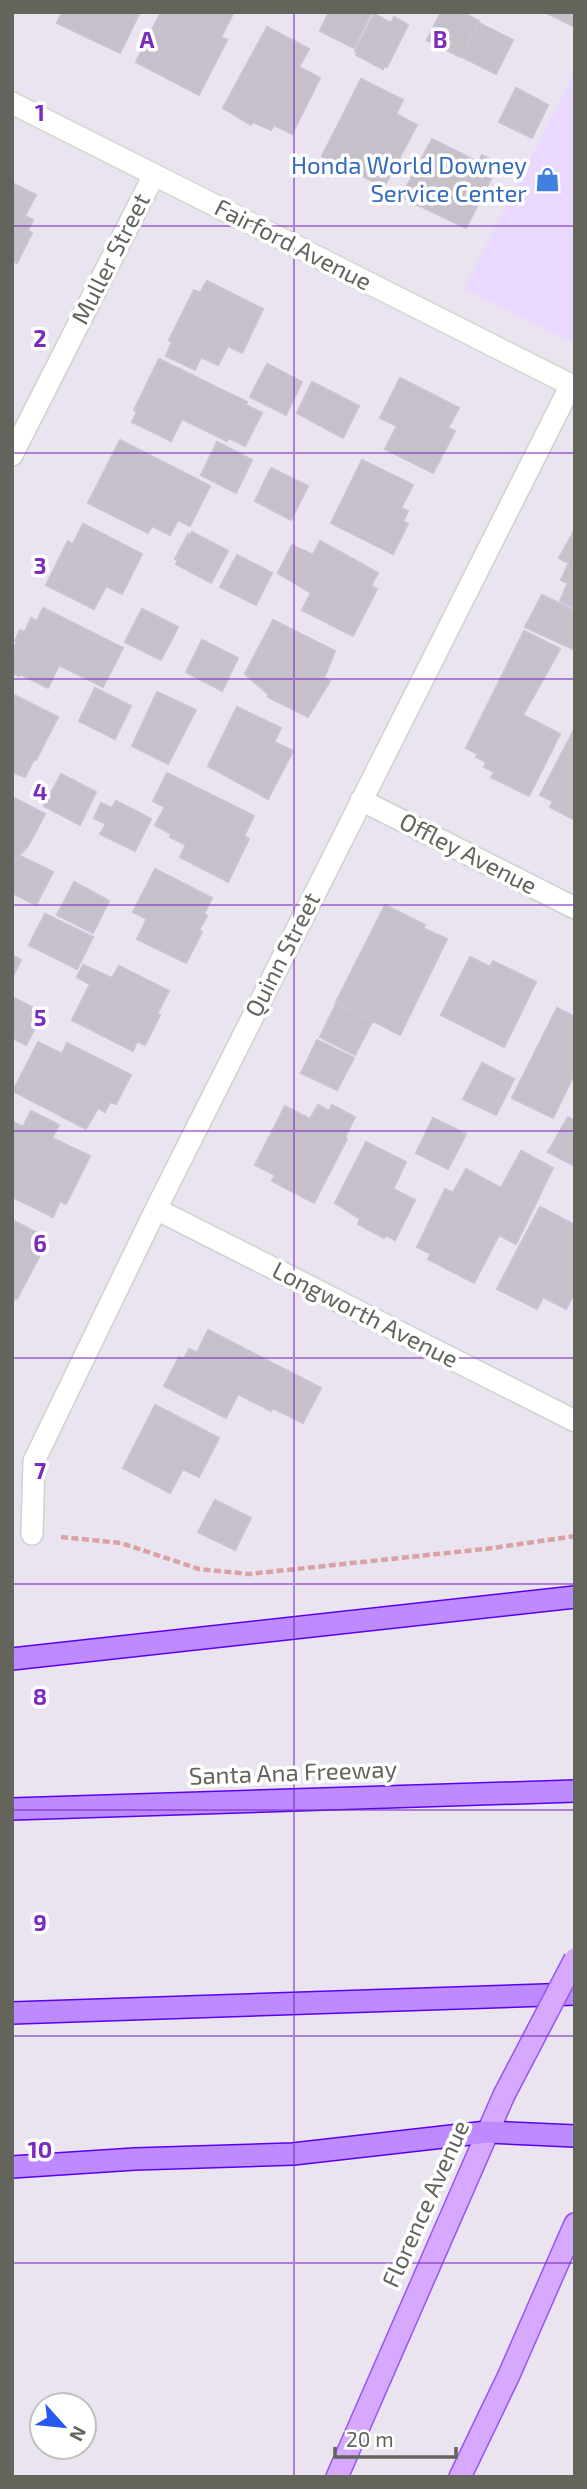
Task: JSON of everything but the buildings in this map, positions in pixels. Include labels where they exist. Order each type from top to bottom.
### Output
[{"type":"highway","points":[[12,1659],[575,1597]]},
{"type":"highway","name":"Santa Ana Freeway","points":[[12,1809],[575,1791]]},
{"type":"highway","points":[[12,2013],[575,1994]]},
{"type":"highway","points":[[12,2168],[135,2159],[293,2154],[487,2132],[575,2136]]},
{"type":"main road","name":"Florence Avenue","points":[[337,2477],[504,2095],[575,1959]]},
{"type":"main road","points":[[460,2477],[509,2375],[575,2224]]},
{"type":"street","name":"Fairford Avenue","points":[[12,103],[573,386]]},
{"type":"street","name":"Muller Street","points":[[12,455],[154,175]]},
{"type":"street","name":"Quinn Street","points":[[32,1534],[34,1461],[156,1209],[361,800],[573,386]]},
{"type":"street","name":"Offley Avenue","points":[[361,800],[575,908]]},
{"type":"street","name":"Longworth Avenue","points":[[156,1209],[575,1421]]},
{"type":"path","points":[[32,1534],[121,1543],[199,1569],[249,1574],[485,1549],[575,1536]]},
{"type":"shaded area","name":"Honda World Downey Service Center","points":[[575,70],[575,344],[464,289]]},
{"type":"place","name":"Honda World Downey Service Center","points":[[547,180]]}]
